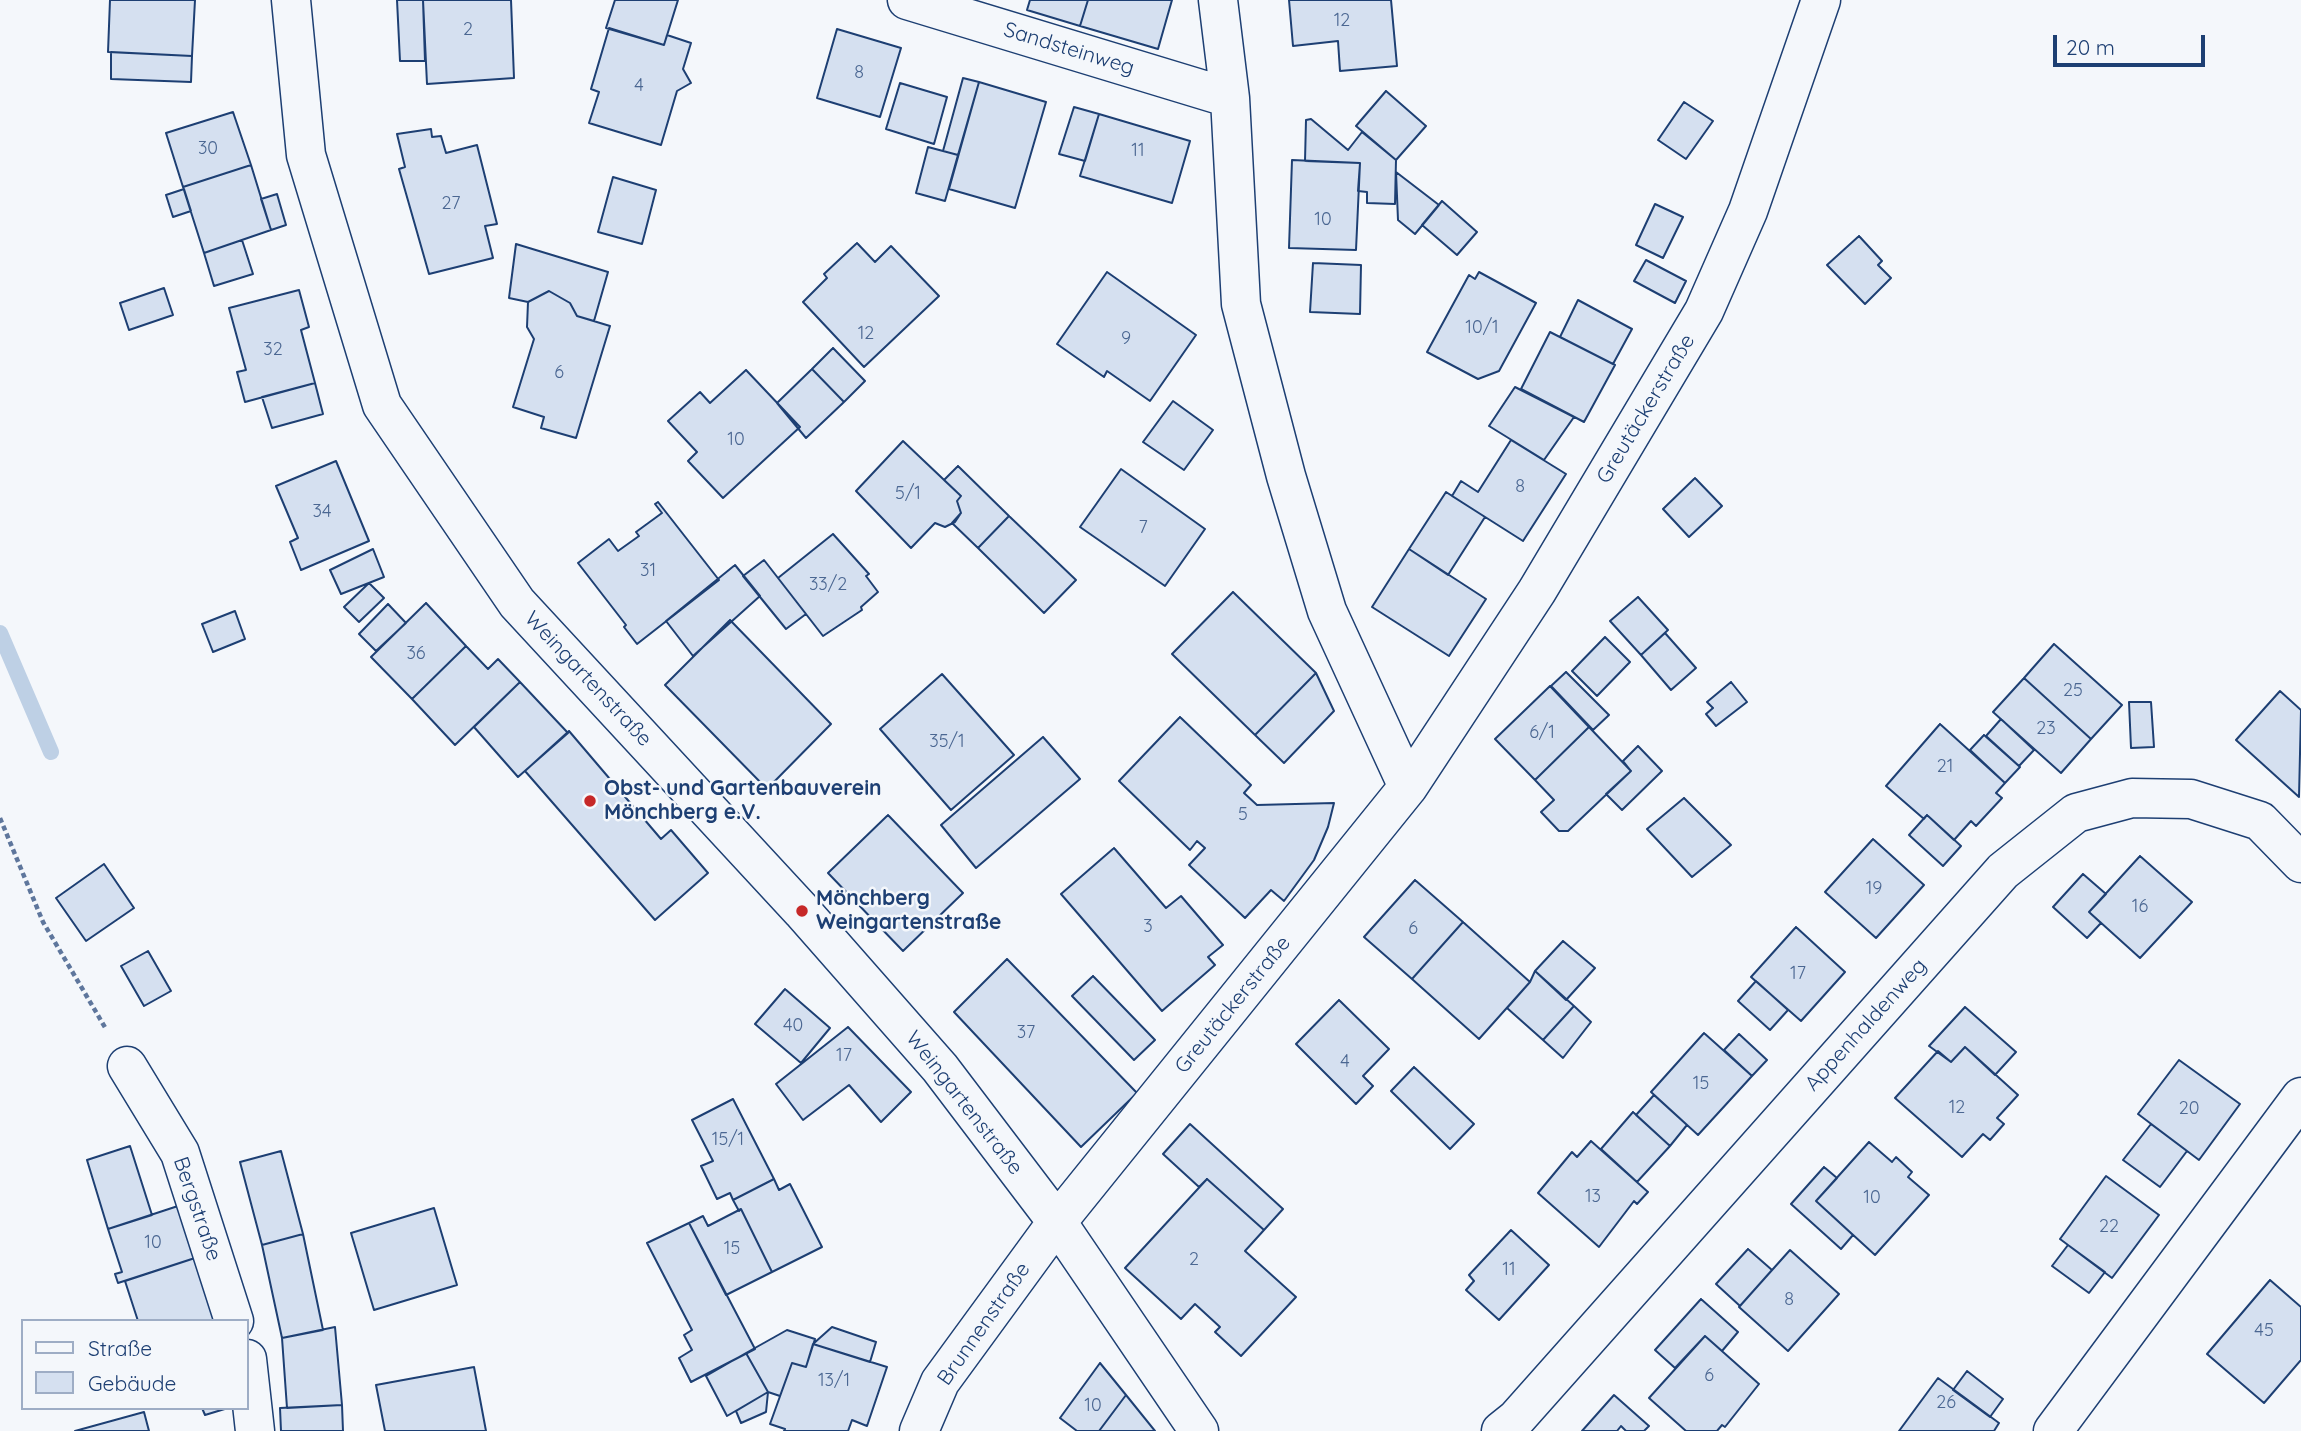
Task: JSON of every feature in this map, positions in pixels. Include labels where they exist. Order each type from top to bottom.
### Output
[{"type":"street","name":"Weingartenstraße","points":[[291,0],[306,155],[382,405],[517,603],[802,911],[940,1068],[1057,1222],[1199,1431]]},
{"type":"street","name":"Sandsteinweg","points":[[907,0],[1230,98]]},
{"type":"street","points":[[1217,0],[1230,98],[1241,304],[1282,464],[1327,611],[1408,787]]},
{"type":"street","name":"Greutäckerstraße","points":[[1057,1222],[1408,787],[1537,591],[1704,311],[1748,211],[1821,0]]},
{"type":"street","name":"Appenhaldenweg","points":[[1501,1431],[1516,1419],[2003,871],[2076,813],[2132,798],[2191,799],[2260,821],[2301,863]]},
{"type":"street","name":"Bergstraße","points":[[127,1066],[180,1153],[233,1319]]},
{"type":"street","points":[[2053,1431],[2301,1097]]},
{"type":"street","name":"Brunnenstraße","points":[[919,1431],[940,1382],[1057,1222]]},
{"type":"street","points":[[248,1368],[255,1431]]},
{"type":"path","points":[[0,818],[43,922],[127,1066]]},
{"type":"building","points":[[110,0],[195,0],[192,56],[108,52]]},
{"type":"building","points":[[397,0],[423,0],[425,61],[400,61]]},
{"type":"building","points":[[423,0],[511,0],[514,78],[427,84]]},
{"type":"building","points":[[615,0],[678,0],[664,45],[606,28]]},
{"type":"building","points":[[1030,0],[1088,0],[1080,26],[1027,10]]},
{"type":"building","points":[[1088,0],[1172,0],[1158,49],[1080,26]]},
{"type":"building","points":[[1289,0],[1391,0],[1397,66],[1340,71],[1338,41],[1293,46]]},
{"type":"building","points":[[609,28],[664,45],[667,35],[691,43],[683,69],[691,83],[677,91],[661,145],[589,123],[599,92],[591,89]]},
{"type":"building","points":[[837,29],[901,48],[880,117],[817,98]]},
{"type":"building","points":[[111,52],[192,56],[191,82],[111,79]]},
{"type":"building","points":[[963,78],[979,82],[958,155],[943,151]]},
{"type":"building","points":[[979,82],[1046,102],[1015,208],[949,189]]},
{"type":"building","points":[[900,83],[947,97],[934,144],[886,129]]},
{"type":"building","points":[[1386,91],[1426,126],[1396,160],[1356,126]]},
{"type":"building","points":[[1684,102],[1713,121],[1686,159],[1658,140]]},
{"type":"building","points":[[1074,107],[1099,114],[1085,161],[1059,154]]},
{"type":"building","points":[[233,112],[251,165],[183,187],[166,133]]},
{"type":"building","points":[[1099,114],[1190,141],[1172,203],[1080,176]]},
{"type":"building","points":[[1311,119],[1348,150],[1362,132],[1396,160],[1395,204],[1367,203],[1367,192],[1358,191],[1360,163],[1305,161],[1306,120]]},
{"type":"building","points":[[431,129],[432,137],[441,136],[446,153],[477,145],[497,224],[485,226],[493,258],[429,274],[399,169],[405,167],[397,134]]},
{"type":"building","points":[[928,147],[958,155],[945,201],[916,193]]},
{"type":"building","points":[[1292,160],[1360,163],[1356,250],[1289,248]]},
{"type":"building","points":[[251,165],[271,230],[204,253],[183,187]]},
{"type":"building","points":[[1396,172],[1439,205],[1415,234],[1398,220]]},
{"type":"building","points":[[613,177],[656,190],[642,244],[598,232]]},
{"type":"building","points":[[184,189],[191,211],[173,217],[166,195]]},
{"type":"building","points":[[277,194],[286,225],[271,230],[261,199]]},
{"type":"building","points":[[1442,201],[1477,232],[1457,255],[1422,225]]},
{"type":"building","points":[[1655,204],[1683,217],[1663,258],[1636,245]]},
{"type":"building","points":[[1859,236],[1882,261],[1878,265],[1891,278],[1865,304],[1827,265]]},
{"type":"building","points":[[242,240],[253,274],[214,286],[204,253]]},
{"type":"building","points":[[857,243],[875,262],[891,246],[939,296],[864,367],[803,302],[827,278],[824,274]]},
{"type":"building","points":[[516,244],[608,272],[594,321],[577,316],[570,303],[549,291],[528,302],[509,298]]},
{"type":"building","points":[[1646,260],[1686,281],[1675,303],[1634,281]]},
{"type":"building","points":[[1313,263],[1361,265],[1360,314],[1310,312]]},
{"type":"building","points":[[1107,272],[1196,335],[1150,401],[1107,371],[1104,377],[1057,344]]},
{"type":"building","points":[[1479,272],[1536,303],[1499,371],[1478,379],[1427,352],[1469,275],[1475,279]]},
{"type":"building","points":[[164,288],[173,315],[129,330],[120,303]]},
{"type":"building","points":[[299,290],[309,327],[301,330],[315,383],[245,402],[237,372],[246,370],[229,308]]},
{"type":"building","points":[[549,291],[570,303],[577,316],[610,326],[576,438],[541,428],[544,417],[513,407],[534,339],[527,327],[528,302]]},
{"type":"building","points":[[1578,300],[1632,329],[1613,364],[1560,337]]},
{"type":"building","points":[[1550,332],[1615,365],[1584,422],[1521,389]]},
{"type":"building","points":[[833,348],[865,381],[844,402],[812,369]]},
{"type":"building","points":[[812,369],[844,402],[806,438],[777,403]]},
{"type":"building","points":[[746,370],[800,427],[723,498],[688,461],[697,452],[668,421],[700,392],[710,403]]},
{"type":"building","points":[[315,383],[323,414],[272,428],[262,397]]},
{"type":"building","points":[[1515,387],[1574,417],[1544,460],[1489,426]]},
{"type":"building","points":[[1173,401],[1213,430],[1184,470],[1143,442]]},
{"type":"building","points":[[1511,440],[1566,474],[1523,541],[1452,496],[1461,481],[1478,492]]},
{"type":"building","points":[[903,441],[961,496],[957,501],[961,513],[955,522],[945,527],[935,523],[911,548],[856,491]]},
{"type":"building","points":[[336,461],[369,541],[301,570],[290,542],[298,538],[276,486]]},
{"type":"building","points":[[958,466],[1009,516],[978,548],[952,523],[961,513],[957,501],[961,496],[944,480]]},
{"type":"building","points":[[1121,469],[1205,529],[1165,586],[1080,527]]},
{"type":"building","points":[[1695,478],[1722,506],[1689,537],[1663,509]]},
{"type":"building","points":[[1446,492],[1485,517],[1448,575],[1409,549]]},
{"type":"building","points":[[658,502],[719,580],[637,644],[624,627],[626,625],[578,563],[609,539],[618,551],[639,536],[636,532],[662,513],[655,504]]},
{"type":"building","points":[[1009,516],[1076,580],[1044,613],[978,548]]},
{"type":"building","points":[[833,534],[869,574],[866,576],[878,592],[861,607],[862,610],[823,636],[778,578]]},
{"type":"building","points":[[373,549],[384,577],[341,594],[330,570]]},
{"type":"building","points":[[1409,549],[1486,599],[1449,656],[1372,607]]},
{"type":"building","points":[[764,560],[806,614],[786,629],[743,576]]},
{"type":"building","points":[[735,565],[760,596],[693,656],[666,621]]},
{"type":"building","points":[[369,583],[384,598],[359,622],[344,607]]},
{"type":"building","points":[[1233,592],[1316,673],[1255,735],[1172,654]]},
{"type":"building","points":[[1638,597],[1668,630],[1641,655],[1610,621]]},
{"type":"building","points":[[426,603],[466,646],[412,699],[371,657]]},
{"type":"building","points":[[388,604],[406,623],[376,651],[359,634]]},
{"type":"building","points":[[235,611],[245,639],[213,652],[202,624]]},
{"type":"building","points":[[730,620],[831,724],[767,789],[665,685]]},
{"type":"building","points":[[1665,633],[1696,668],[1671,690],[1641,655]]},
{"type":"building","points":[[1605,637],[1630,662],[1597,696],[1572,671]]},
{"type":"building","points":[[2054,644],[2122,705],[2091,739],[2024,678]]},
{"type":"building","points":[[466,646],[488,669],[498,659],[520,682],[455,745],[412,699]]},
{"type":"building","points":[[1566,672],[1609,715],[1593,730],[1551,686]]},
{"type":"building","points":[[1316,673],[1334,711],[1284,763],[1255,735]]},
{"type":"building","points":[[942,674],[1014,755],[951,810],[880,729]]},
{"type":"building","points":[[2024,678],[2091,739],[2061,773],[1993,712]]},
{"type":"building","points":[[520,682],[568,733],[518,777],[474,727]]},
{"type":"building","points":[[1731,682],[1747,702],[1716,726],[1706,714],[1713,708],[1707,702]]},
{"type":"building","points":[[1550,686],[1589,727],[1535,780],[1495,739]]},
{"type":"building","points":[[2280,691],[2301,710],[2299,797],[2236,740]]},
{"type":"building","points":[[2129,702],[2151,702],[2154,747],[2131,748]]},
{"type":"building","points":[[1180,717],[1251,785],[1244,793],[1257,805],[1334,803],[1328,827],[1314,860],[1284,901],[1271,890],[1245,918],[1189,865],[1205,848],[1197,841],[1190,850],[1119,781]]},
{"type":"building","points":[[2001,719],[2034,750],[2019,766],[1986,736]]},
{"type":"building","points":[[1940,724],[2005,783],[1996,793],[2002,798],[1976,826],[1971,821],[1954,840],[1927,815],[1924,819],[1886,786]]},
{"type":"building","points":[[1589,727],[1631,771],[1568,831],[1559,831],[1541,812],[1554,800],[1535,780]]},
{"type":"building","name":"Obst- und Gartenbauverein Mönchberg e.V.","points":[[569,731],[661,839],[671,830],[708,873],[655,920],[525,771]]},
{"type":"building","points":[[1984,735],[2020,767],[2005,783],[1970,750]]},
{"type":"building","points":[[1043,737],[1080,779],[976,868],[941,825]]},
{"type":"building","points":[[1638,746],[1662,771],[1622,810],[1606,794],[1631,771],[1623,761]]},
{"type":"building","points":[[1684,798],[1731,845],[1692,877],[1647,829]]},
{"type":"building","points":[[888,815],[963,893],[903,951],[828,873]]},
{"type":"building","points":[[1927,815],[1961,846],[1943,866],[1909,835]]},
{"type":"building","points":[[1873,839],[1924,885],[1876,938],[1825,892]]},
{"type":"building","points":[[1114,848],[1166,908],[1181,896],[1223,945],[1208,957],[1215,965],[1162,1011],[1061,894]]},
{"type":"building","points":[[2140,856],[2192,902],[2140,958],[2089,912]]},
{"type":"building","points":[[104,864],[134,908],[86,941],[56,898]]},
{"type":"building","points":[[2083,874],[2106,894],[2089,912],[2101,923],[2087,938],[2053,907]]},
{"type":"building","points":[[1415,880],[1463,922],[1412,979],[1364,937]]},
{"type":"building","points":[[1463,922],[1530,982],[1479,1039],[1412,979]]},
{"type":"building","points":[[1796,927],[1845,972],[1801,1021],[1751,977]]},
{"type":"building","points":[[1563,941],[1595,968],[1566,1000],[1535,971]]},
{"type":"building","points":[[148,951],[171,991],[144,1006],[121,966]]},
{"type":"building","points":[[1007,959],[1137,1093],[1081,1147],[954,1012]]},
{"type":"building","points":[[1535,971],[1574,1006],[1543,1040],[1507,1008],[1530,982]]},
{"type":"building","points":[[1093,976],[1155,1040],[1134,1060],[1072,996]]},
{"type":"building","points":[[1756,981],[1788,1010],[1770,1030],[1738,1001]]},
{"type":"building","points":[[785,989],[830,1028],[801,1063],[755,1024]]},
{"type":"building","points":[[1339,1000],[1389,1049],[1363,1076],[1373,1086],[1356,1104],[1296,1044]]},
{"type":"building","points":[[1574,1006],[1591,1022],[1563,1058],[1543,1040]]},
{"type":"building","points":[[1965,1007],[2016,1052],[1995,1075],[1965,1047],[1951,1062],[1929,1046]]},
{"type":"building","points":[[848,1027],[911,1092],[881,1122],[849,1085],[803,1120],[776,1084]]},
{"type":"building","points":[[1704,1033],[1752,1076],[1698,1135],[1651,1092]]},
{"type":"building","points":[[1739,1034],[1767,1060],[1752,1076],[1724,1050]]},
{"type":"building","points":[[1965,1047],[2018,1095],[1997,1118],[2004,1124],[1990,1140],[1983,1134],[1962,1157],[1895,1098],[1938,1051],[1951,1062]]},
{"type":"building","points":[[2179,1060],[2240,1104],[2199,1160],[2138,1114]]},
{"type":"building","points":[[1414,1067],[1474,1124],[1450,1149],[1391,1091]]},
{"type":"building","points":[[1654,1095],[1687,1125],[1670,1146],[1636,1115]]},
{"type":"building","points":[[733,1099],[774,1179],[733,1200],[730,1193],[717,1199],[701,1166],[713,1161],[692,1120]]},
{"type":"building","points":[[1633,1112],[1670,1146],[1637,1182],[1601,1149]]},
{"type":"building","points":[[1190,1124],[1283,1209],[1264,1230],[1207,1179],[1199,1187],[1163,1154]]},
{"type":"building","points":[[2151,1124],[2187,1151],[2160,1187],[2123,1160]]},
{"type":"building","points":[[1591,1141],[1648,1192],[1637,1204],[1634,1201],[1599,1247],[1538,1193],[1572,1152],[1577,1157]]},
{"type":"building","points":[[1869,1142],[1892,1162],[1896,1157],[1912,1172],[1908,1177],[1929,1195],[1875,1255],[1816,1201]]},
{"type":"building","points":[[130,1146],[152,1215],[108,1229],[87,1160]]},
{"type":"building","points":[[281,1151],[303,1234],[262,1245],[240,1162]]},
{"type":"building","points":[[1824,1167],[1837,1178],[1816,1201],[1853,1235],[1841,1249],[1791,1204]]},
{"type":"building","points":[[2106,1176],[2159,1215],[2112,1278],[2060,1239]]},
{"type":"building","points":[[774,1179],[779,1190],[790,1184],[822,1247],[772,1272],[741,1209],[739,1211],[733,1200]]},
{"type":"building","points":[[1207,1179],[1264,1230],[1245,1251],[1296,1297],[1241,1356],[1215,1332],[1220,1327],[1195,1304],[1181,1319],[1125,1268]]},
{"type":"building","points":[[181,1205],[198,1257],[118,1283],[115,1274],[122,1272],[108,1229]]},
{"type":"building","points":[[434,1208],[457,1285],[374,1310],[351,1233]]},
{"type":"building","points":[[741,1209],[772,1272],[726,1295],[689,1223],[703,1216],[708,1226]]},
{"type":"building","points":[[689,1223],[755,1349],[691,1382],[679,1358],[692,1350],[684,1335],[692,1330],[647,1243]]},
{"type":"building","points":[[1511,1230],[1549,1265],[1499,1320],[1466,1290],[1474,1281],[1469,1275]]},
{"type":"building","points":[[303,1234],[323,1330],[282,1338],[262,1245]]},
{"type":"building","points":[[2068,1245],[2105,1272],[2089,1293],[2052,1266]]},
{"type":"building","points":[[1748,1249],[1772,1270],[1740,1306],[1716,1284]]},
{"type":"building","points":[[1790,1250],[1839,1294],[1788,1351],[1739,1307]]},
{"type":"building","points":[[198,1257],[217,1319],[137,1319],[125,1281]]},
{"type":"building","points":[[2270,1280],[2301,1307],[2301,1360],[2264,1403],[2207,1354]]},
{"type":"building","points":[[1701,1299],[1738,1332],[1722,1351],[1705,1336],[1675,1368],[1655,1350]]},
{"type":"building","points":[[335,1327],[342,1405],[287,1408],[282,1338]]},
{"type":"building","points":[[832,1327],[876,1342],[870,1362],[813,1344]]},
{"type":"building","points":[[787,1330],[815,1339],[806,1367],[792,1363],[780,1396],[768,1392],[746,1353]]},
{"type":"building","points":[[1705,1336],[1759,1384],[1725,1427],[1722,1425],[1717,1431],[1686,1431],[1649,1398]]},
{"type":"building","points":[[813,1344],[887,1367],[867,1426],[852,1420],[848,1431],[784,1431],[785,1429],[770,1424],[792,1363],[806,1367]]},
{"type":"building","points":[[746,1353],[768,1392],[727,1416],[706,1376]]},
{"type":"building","points":[[1100,1363],[1126,1395],[1099,1431],[1077,1431],[1060,1418]]},
{"type":"building","points":[[474,1367],[486,1431],[385,1431],[376,1385]]},
{"type":"building","points":[[1967,1371],[2003,1399],[1990,1417],[1953,1390]]},
{"type":"building","points":[[1938,1378],[1999,1423],[1994,1431],[1899,1431]]},
{"type":"building","points":[[768,1392],[766,1412],[741,1423],[736,1411]]},
{"type":"building","points":[[1126,1395],[1155,1431],[1099,1431]]},
{"type":"building","points":[[1614,1395],[1649,1426],[1644,1431],[1626,1431],[1621,1426],[1617,1431],[1582,1431]]},
{"type":"building","points":[[342,1405],[343,1431],[281,1431],[280,1408]]},
{"type":"building","points":[[203,1410],[221,1410],[205,1415]]},
{"type":"building","points":[[144,1412],[149,1431],[75,1431]]},
{"type":"waterway","points":[[0,633],[51,752]]},
{"type":"place","name":"Obst- und Gartenbauverein Mönchberg e.V.","points":[[590,801]]},
{"type":"place","name":"Mönchberg Weingartenstraße","points":[[802,911]]}]
